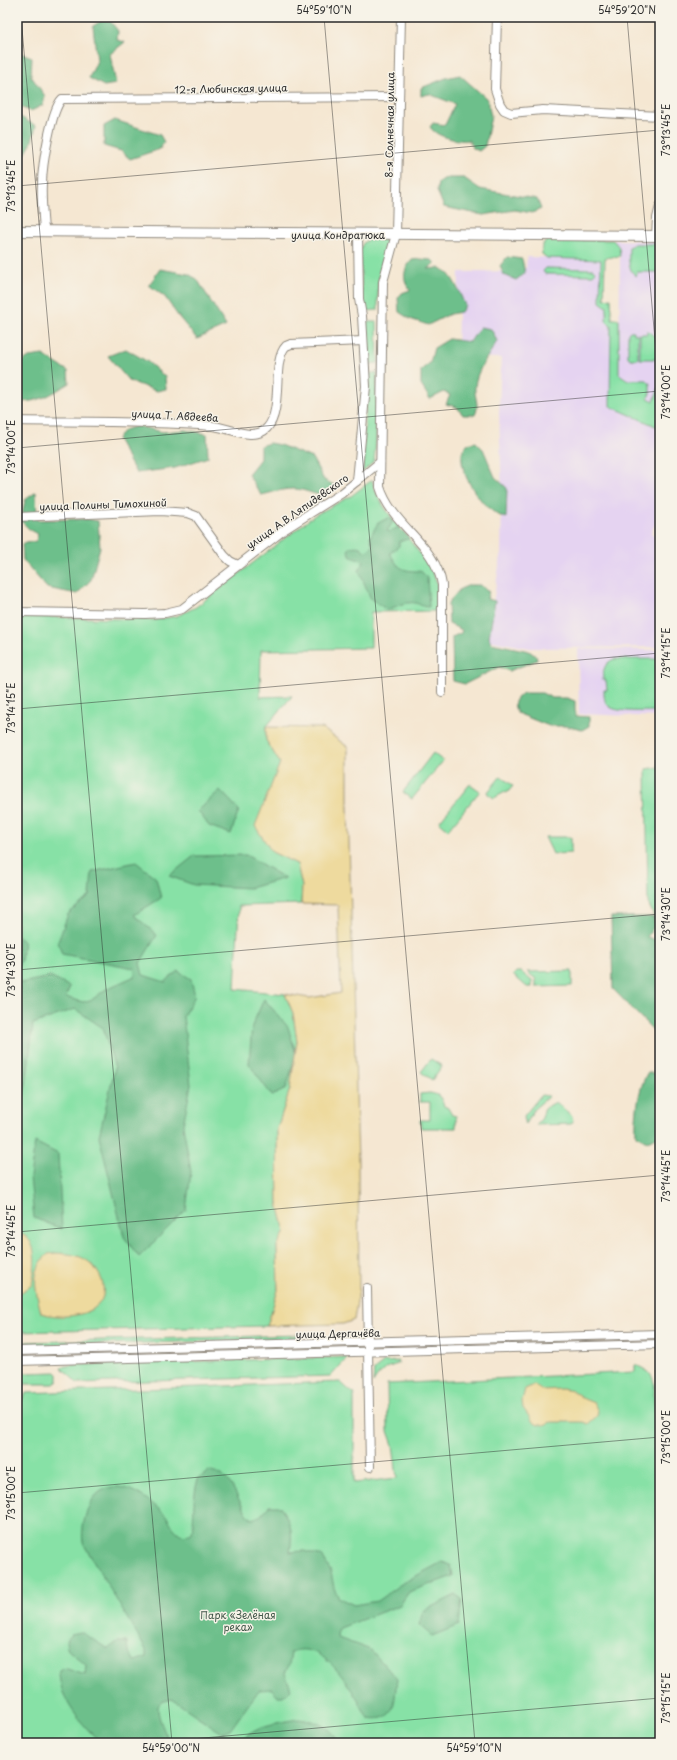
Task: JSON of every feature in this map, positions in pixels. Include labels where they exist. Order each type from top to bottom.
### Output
[{"type":"main road","name":"улица Кондратюка","points":[[17,231],[44,230],[658,236]]},
{"type":"street","name":"8-я Солнечная улица","points":[[401,17],[396,234],[383,282],[380,487],[383,498],[392,511],[433,558],[440,571],[442,585],[442,692]]},
{"type":"street","points":[[497,17],[495,89],[500,104],[511,113],[543,110],[660,116]]},
{"type":"street","name":"12-я Любинская улица","points":[[44,230],[42,184],[43,167],[55,110],[62,99],[399,97]]},
{"type":"street","points":[[658,236],[657,218],[660,206]]},
{"type":"street","name":"улица А.В.Ляпидевского","points":[[17,612],[145,614],[174,612],[190,604],[285,529],[342,493],[357,481],[360,471],[366,386],[362,316],[358,299],[358,234]]},
{"type":"street","name":"улица Т. Авдеева","points":[[17,421],[140,422],[213,426],[244,433],[259,433],[267,429],[272,421],[281,355],[286,346],[291,344],[363,341]]},
{"type":"street","points":[[357,481],[380,462]]},
{"type":"street","name":"улица Полины Тимохиной","points":[[17,517],[160,511],[188,513],[196,516],[224,555],[230,561],[238,565]]},
{"type":"street","points":[[366,1288],[370,1467]]},
{"type":"street","name":"улица Дергачёва","points":[[17,1351],[660,1334]]},
{"type":"street","name":"улица Дергачёва","points":[[17,1361],[660,1344]]},
{"type":"shaded area","points":[[613,240],[660,241],[660,385],[654,401],[648,398],[647,380],[628,380],[619,374],[620,256],[619,247]]},
{"type":"shaded area","points":[[527,257],[603,259],[602,303],[607,308],[606,321],[611,326],[611,405],[660,429],[660,514],[651,533],[660,540],[659,647],[530,648],[487,640],[501,554],[502,489],[499,414],[501,358],[457,357],[459,272],[520,271],[526,268]]},
{"type":"shaded area","points":[[578,649],[660,650],[660,717],[579,714]]},
{"type":"green space","points":[[103,20],[111,22],[118,31],[117,40],[125,42],[110,54],[116,84],[104,86],[89,78],[97,61],[93,26]]},
{"type":"green space","points":[[17,40],[23,44],[18,52],[32,57],[31,76],[45,96],[43,105],[31,111],[17,106]]},
{"type":"green space","points":[[460,75],[487,99],[491,116],[485,146],[479,151],[473,148],[469,140],[460,140],[442,136],[433,131],[430,127],[433,123],[445,125],[455,104],[429,94],[421,96],[421,88],[446,78]]},
{"type":"green space","points":[[17,115],[36,126],[31,144],[17,168]]},
{"type":"green space","points":[[115,120],[160,135],[164,142],[160,149],[130,159],[121,151],[104,146],[104,126]]},
{"type":"green space","points":[[446,178],[464,178],[480,189],[537,199],[541,209],[532,213],[515,210],[483,215],[444,207],[437,191],[438,182]]},
{"type":"green space","points":[[369,240],[384,240],[386,243],[378,283],[378,310],[366,311],[362,300],[360,249],[364,242]]},
{"type":"green space","points":[[548,240],[613,240],[619,247],[620,256],[605,258],[604,299],[611,298],[612,319],[619,319],[619,374],[628,380],[647,380],[650,384],[650,393],[648,398],[654,401],[660,385],[660,428],[610,406],[611,325],[606,321],[607,307],[600,302],[601,260],[547,258],[542,254],[542,246]]},
{"type":"green space","points":[[634,244],[660,244],[660,275],[657,272],[637,272],[636,276],[633,273],[629,263],[629,247]]},
{"type":"green space","points":[[507,257],[522,259],[525,273],[516,280],[504,275],[500,266]]},
{"type":"green space","points":[[412,260],[432,260],[435,263],[428,269],[443,269],[451,278],[465,305],[461,312],[450,314],[428,325],[410,319],[399,312],[398,298],[402,293],[410,290],[407,286],[405,271]]},
{"type":"green space","points":[[546,268],[593,269],[596,272],[593,275],[545,274],[543,271]]},
{"type":"green space","points":[[160,269],[188,274],[197,279],[226,326],[197,339],[165,297],[149,285]]},
{"type":"green space","points":[[365,322],[377,322],[378,363],[369,364]]},
{"type":"green space","points":[[480,327],[491,329],[497,341],[480,369],[476,381],[475,391],[477,407],[475,415],[463,415],[457,407],[446,404],[450,395],[444,392],[430,399],[421,385],[421,370],[430,363],[434,348],[449,339],[470,342]]},
{"type":"green space","points":[[647,330],[660,341],[659,359],[640,359],[640,334],[647,334]]},
{"type":"green space","points":[[630,331],[634,331],[634,334],[638,334],[638,359],[631,359],[628,357],[628,333]]},
{"type":"green space","points":[[126,349],[148,362],[165,377],[166,389],[157,391],[129,381],[108,356]]},
{"type":"green space","points":[[43,355],[68,371],[69,383],[45,397],[33,401],[17,402],[17,365],[29,357]]},
{"type":"green space","points":[[368,373],[377,373],[376,442],[374,461],[362,473]]},
{"type":"green space","points":[[137,426],[163,432],[185,430],[207,434],[208,457],[175,468],[136,473],[117,439],[124,430]]},
{"type":"green space","points":[[476,442],[483,449],[495,477],[507,488],[506,518],[498,515],[482,502],[475,493],[465,474],[462,464],[462,453],[467,444]]},
{"type":"green space","points":[[269,443],[280,445],[312,458],[324,480],[336,486],[331,491],[320,495],[298,489],[292,489],[280,490],[261,495],[248,474],[260,459],[260,446]]},
{"type":"green space","points":[[372,480],[376,493],[383,505],[420,554],[435,578],[438,611],[371,612],[371,648],[261,650],[260,697],[292,696],[266,727],[266,740],[280,763],[273,783],[272,852],[297,864],[302,886],[301,904],[239,906],[235,989],[285,994],[293,1013],[297,1041],[290,1089],[277,1129],[278,1203],[285,1232],[277,1246],[278,1291],[267,1326],[17,1332],[17,616],[155,620],[177,616],[196,607],[315,515],[351,496]]},
{"type":"green space","points":[[36,492],[37,520],[87,519],[98,521],[100,547],[91,580],[77,594],[47,588],[23,560],[22,544],[36,541],[38,534],[29,529],[21,521],[25,500]]},
{"type":"green space","points":[[388,518],[392,519],[392,523],[387,531],[389,532],[399,527],[410,538],[399,542],[399,546],[390,553],[399,566],[410,571],[421,571],[427,578],[429,607],[416,603],[409,603],[387,610],[371,599],[359,571],[364,561],[351,556],[348,551],[350,547],[357,546],[362,548],[365,552],[373,546],[370,537],[378,523]]},
{"type":"green space","points":[[470,585],[480,585],[489,591],[487,599],[495,601],[489,637],[491,643],[529,651],[536,656],[537,660],[509,671],[499,667],[465,684],[453,681],[452,637],[461,633],[462,630],[449,624],[448,603],[460,589]]},
{"type":"green space","points":[[614,659],[660,659],[660,711],[626,711],[614,709],[605,702],[604,690],[607,690],[606,680],[603,680],[603,673],[606,665]]},
{"type":"green space","points":[[523,693],[542,693],[552,698],[567,698],[575,701],[575,716],[589,717],[589,726],[582,730],[565,726],[549,726],[517,713],[515,702]]},
{"type":"green space","points":[[659,718],[660,938],[654,916],[648,903],[646,769],[659,767]]},
{"type":"green space","points":[[433,753],[443,761],[412,799],[403,792]]},
{"type":"green space","points":[[501,776],[513,786],[507,793],[505,792],[494,798],[487,793]]},
{"type":"green space","points":[[470,784],[480,791],[448,830],[439,822]]},
{"type":"green space","points":[[220,790],[239,810],[231,834],[209,826],[198,811]]},
{"type":"green space","points":[[545,837],[571,837],[571,853],[553,854]]},
{"type":"green space","points":[[246,855],[285,878],[250,888],[194,885],[169,876],[194,856]]},
{"type":"green space","points":[[136,862],[156,878],[161,898],[134,915],[157,935],[140,963],[143,975],[165,982],[178,971],[191,979],[195,996],[183,1016],[191,1085],[183,1125],[191,1172],[186,1210],[139,1257],[124,1237],[99,1136],[115,1068],[103,1028],[75,1009],[33,1024],[27,1078],[17,1130],[17,981],[21,983],[50,977],[70,987],[65,997],[83,1002],[93,999],[106,989],[135,976],[134,968],[62,954],[58,942],[68,914],[90,896],[92,872]]},
{"type":"green space","points":[[611,917],[653,917],[655,925],[647,937],[659,941],[660,1039],[658,1040],[653,1030],[613,989]]},
{"type":"green space","points":[[17,935],[24,943],[21,960],[17,966]]},
{"type":"green space","points":[[572,971],[572,986],[536,987],[536,979],[527,972]]},
{"type":"green space","points":[[516,972],[521,972],[532,981],[532,987],[527,987],[513,975]]},
{"type":"green space","points":[[264,999],[288,1027],[296,1054],[286,1089],[272,1096],[249,1064],[252,1026]]},
{"type":"green space","points":[[431,1059],[442,1066],[432,1080],[421,1072]]},
{"type":"green space","points":[[648,1073],[660,1073],[660,1128],[657,1137],[647,1141],[636,1135],[636,1128],[640,1094]]},
{"type":"green space","points":[[430,1093],[439,1096],[444,1106],[448,1108],[452,1115],[456,1116],[456,1128],[421,1128],[420,1120],[430,1120],[430,1102],[420,1102],[420,1094]]},
{"type":"green space","points":[[541,1095],[549,1096],[535,1108],[525,1124],[524,1116]]},
{"type":"green space","points":[[556,1102],[572,1116],[573,1121],[571,1124],[536,1125],[542,1118],[545,1108]]},
{"type":"green space","points":[[35,1142],[58,1154],[62,1229],[34,1218],[30,1177]]},
{"type":"green space","points":[[303,1335],[298,1339],[26,1346],[26,1342]]},
{"type":"green space","points":[[348,1357],[331,1376],[77,1383],[61,1367],[72,1365]]},
{"type":"green space","points":[[398,1361],[398,1364],[386,1368],[380,1373],[373,1383],[374,1370],[384,1362]]},
{"type":"green space","points":[[635,1365],[648,1372],[654,1381],[658,1451],[660,1451],[660,1743],[17,1743],[17,1408],[26,1393],[340,1382],[354,1394],[354,1483],[397,1478],[393,1445],[388,1431],[387,1384],[635,1372]]},
{"type":"green space","points":[[56,1372],[58,1374],[58,1381],[54,1384],[24,1384],[21,1381],[22,1374],[25,1373]]},
{"type":"green space","name":"Парк «Зелёная река»","points":[[209,1471],[223,1476],[228,1481],[247,1514],[252,1519],[260,1516],[269,1506],[279,1506],[289,1522],[291,1533],[290,1552],[304,1551],[322,1556],[331,1572],[334,1588],[339,1598],[354,1605],[377,1601],[401,1584],[442,1562],[451,1565],[453,1576],[409,1592],[400,1605],[340,1628],[337,1634],[338,1638],[371,1650],[397,1679],[394,1702],[389,1714],[377,1719],[368,1718],[347,1683],[327,1660],[316,1653],[304,1650],[291,1652],[289,1665],[285,1673],[291,1689],[283,1696],[278,1696],[272,1689],[259,1690],[230,1730],[222,1733],[172,1699],[161,1702],[158,1706],[159,1717],[169,1743],[101,1743],[79,1720],[67,1702],[60,1682],[59,1671],[64,1668],[85,1675],[86,1665],[68,1650],[66,1642],[71,1634],[81,1632],[108,1649],[117,1642],[127,1642],[128,1651],[135,1661],[146,1657],[146,1650],[83,1543],[84,1521],[90,1504],[101,1491],[110,1487],[120,1487],[129,1490],[139,1494],[157,1507],[167,1517],[174,1529],[184,1536],[192,1533],[195,1493],[198,1479]]},
{"type":"green space","points":[[456,1595],[462,1599],[459,1625],[432,1636],[419,1625],[423,1611]]},
{"type":"green space","points":[[298,1719],[323,1725],[332,1732],[339,1743],[242,1743],[250,1732],[275,1723]]},
{"type":"sand","points":[[266,727],[322,728],[348,747],[348,807],[358,1162],[359,1289],[354,1320],[343,1324],[267,1326],[278,1290],[277,1246],[285,1232],[278,1203],[277,1129],[290,1089],[297,1041],[293,1013],[285,994],[309,998],[341,993],[338,905],[301,904],[302,886],[297,864],[272,852],[255,826],[280,763],[266,740]]},
{"type":"sand","points":[[17,1233],[29,1240],[33,1247],[35,1262],[32,1285],[17,1295]]},
{"type":"sand","points":[[48,1254],[70,1254],[83,1258],[93,1265],[97,1271],[102,1282],[103,1296],[93,1309],[85,1313],[67,1316],[41,1313],[37,1297],[36,1275],[42,1261]]},
{"type":"sand","points":[[534,1385],[541,1390],[562,1389],[573,1391],[584,1399],[594,1403],[598,1411],[597,1416],[588,1424],[583,1422],[551,1422],[544,1425],[538,1425],[533,1422],[523,1408],[522,1401],[525,1389]]}]
